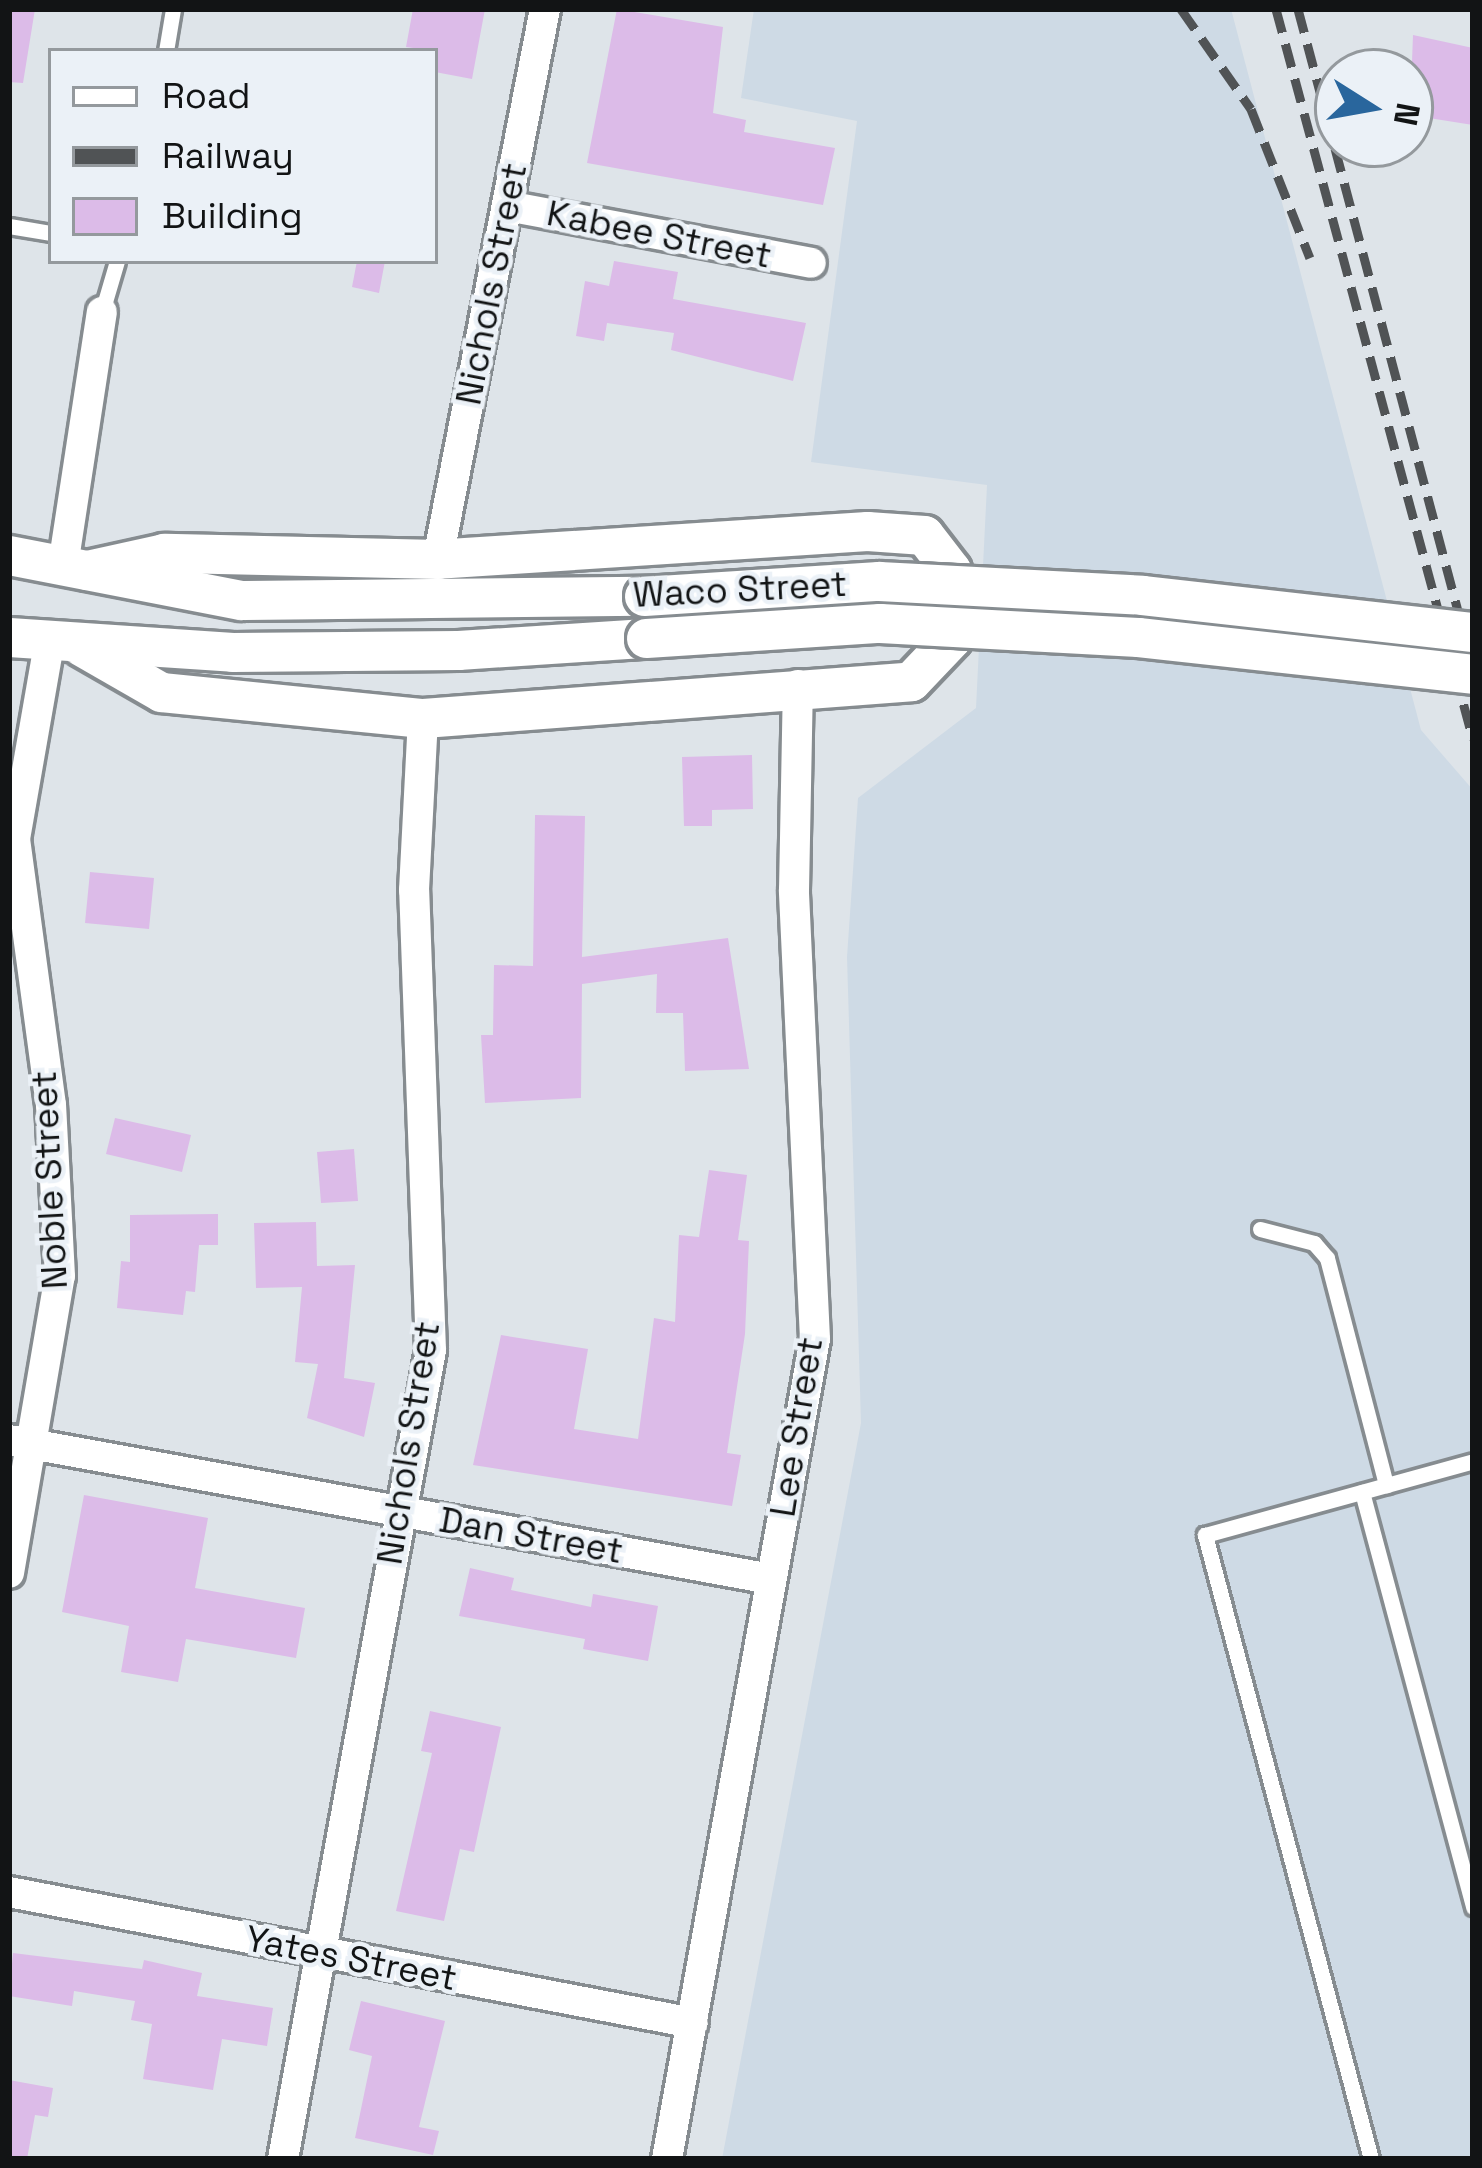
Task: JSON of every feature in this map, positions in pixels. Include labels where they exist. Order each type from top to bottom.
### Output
[{"type":"main road","points":[[65,645],[161,692],[423,718],[798,685],[911,681],[952,638],[951,570],[924,535],[867,531],[438,559],[164,553],[75,568]]},
{"type":"main road","name":"Waco Street","points":[[9,555],[241,600],[644,596],[879,581],[1142,595],[1473,632]]},
{"type":"main road","name":"Waco Street","points":[[9,637],[65,645],[458,650],[880,623],[1138,637],[1473,674]]},
{"type":"street","name":"Nichols Street","points":[[438,559],[545,9]]},
{"type":"street","name":"Kabee Street","points":[[507,206],[811,263]]},
{"type":"street","points":[[75,568],[102,312]]},
{"type":"street","name":"Noble Street","points":[[9,1573],[21,1443],[59,1255],[51,1106],[12,850],[65,645]]},
{"type":"street","name":"Lee Street","points":[[667,2159],[815,1340],[794,890],[798,685]]},
{"type":"street","name":"Nichols Street","points":[[283,2159],[431,1350],[414,890],[423,718]]},
{"type":"street","name":"Dan Street","points":[[21,1443],[771,1579]]},
{"type":"street","name":"Yates Street","points":[[9,1892],[693,2023]]},
{"type":"lane","points":[[166,48],[173,9]]},
{"type":"lane","points":[[9,226],[48,232]]},
{"type":"lane","points":[[102,312],[116,264]]},
{"type":"lane","points":[[1260,1229],[1314,1243],[1327,1258],[1386,1485]]},
{"type":"lane","points":[[1371,2159],[1205,1535],[1473,1461]]},
{"type":"lane","points":[[1362,1492],[1473,1906]]},
{"type":"shaded area","points":[[754,9],[1231,9],[1421,730],[1473,790],[1473,2159],[722,2159],[861,1423],[847,957],[858,798],[976,708],[987,485],[811,462],[857,121],[741,98]]},
{"type":"building","points":[[9,9],[35,9],[23,83],[9,82]]},
{"type":"building","points":[[413,9],[485,9],[472,79],[438,73],[438,48],[406,47]]},
{"type":"building","points":[[617,9],[723,27],[713,113],[746,120],[744,132],[835,148],[823,205],[587,163]]},
{"type":"building","points":[[1413,35],[1473,48],[1473,125],[1434,119],[1434,48],[1413,48]]},
{"type":"building","points":[[614,261],[678,272],[673,299],[806,323],[793,381],[671,350],[674,333],[607,323],[604,341],[576,336],[585,281],[609,286]]},
{"type":"building","points":[[356,264],[384,264],[379,293],[352,287]]},
{"type":"building","points":[[752,755],[753,809],[712,810],[712,826],[684,826],[682,757]]},
{"type":"building","points":[[535,815],[585,816],[582,957],[728,938],[749,1069],[685,1071],[683,1013],[656,1013],[657,974],[582,984],[581,1098],[485,1103],[481,1035],[493,1035],[494,965],[533,966]]},
{"type":"building","points":[[90,872],[154,878],[149,929],[85,923]]},
{"type":"building","points":[[115,1118],[191,1135],[182,1172],[106,1154]]},
{"type":"building","points":[[354,1149],[358,1201],[321,1203],[317,1152]]},
{"type":"building","points":[[709,1170],[747,1175],[738,1240],[749,1241],[745,1334],[727,1453],[741,1455],[732,1506],[473,1465],[501,1335],[588,1349],[574,1429],[638,1439],[654,1318],[675,1322],[679,1235],[699,1237]]},
{"type":"building","points":[[218,1214],[218,1245],[199,1245],[195,1292],[186,1291],[183,1315],[117,1308],[121,1261],[130,1262],[130,1215]]},
{"type":"building","points":[[316,1222],[317,1266],[355,1265],[344,1378],[375,1383],[364,1437],[307,1418],[318,1364],[295,1362],[302,1287],[256,1288],[254,1223]]},
{"type":"building","points":[[84,1495],[208,1518],[195,1588],[305,1608],[296,1658],[186,1639],[178,1682],[121,1672],[129,1626],[62,1612]]},
{"type":"building","points":[[470,1568],[514,1578],[511,1590],[591,1607],[593,1594],[658,1606],[648,1661],[583,1649],[585,1639],[459,1616]]},
{"type":"building","points":[[430,1711],[501,1727],[474,1852],[460,1849],[444,1921],[396,1911],[432,1753],[421,1751]]},
{"type":"building","points":[[13,1953],[142,1969],[144,1960],[202,1973],[197,1996],[273,2008],[267,2046],[222,2039],[213,2090],[143,2079],[152,2024],[131,2020],[135,2001],[74,1991],[72,2006],[9,1996]]},
{"type":"building","points":[[361,2001],[445,2021],[419,2127],[439,2131],[433,2155],[355,2138],[372,2056],[349,2050]]},
{"type":"building","points":[[9,2080],[53,2088],[48,2117],[35,2115],[27,2159],[9,2159]]},
{"type":"railway","points":[[1181,9],[1251,109],[1310,258]]},
{"type":"railway","points":[[1276,9],[1473,739]]},
{"type":"railway","points":[[1298,9],[1473,667]]}]
